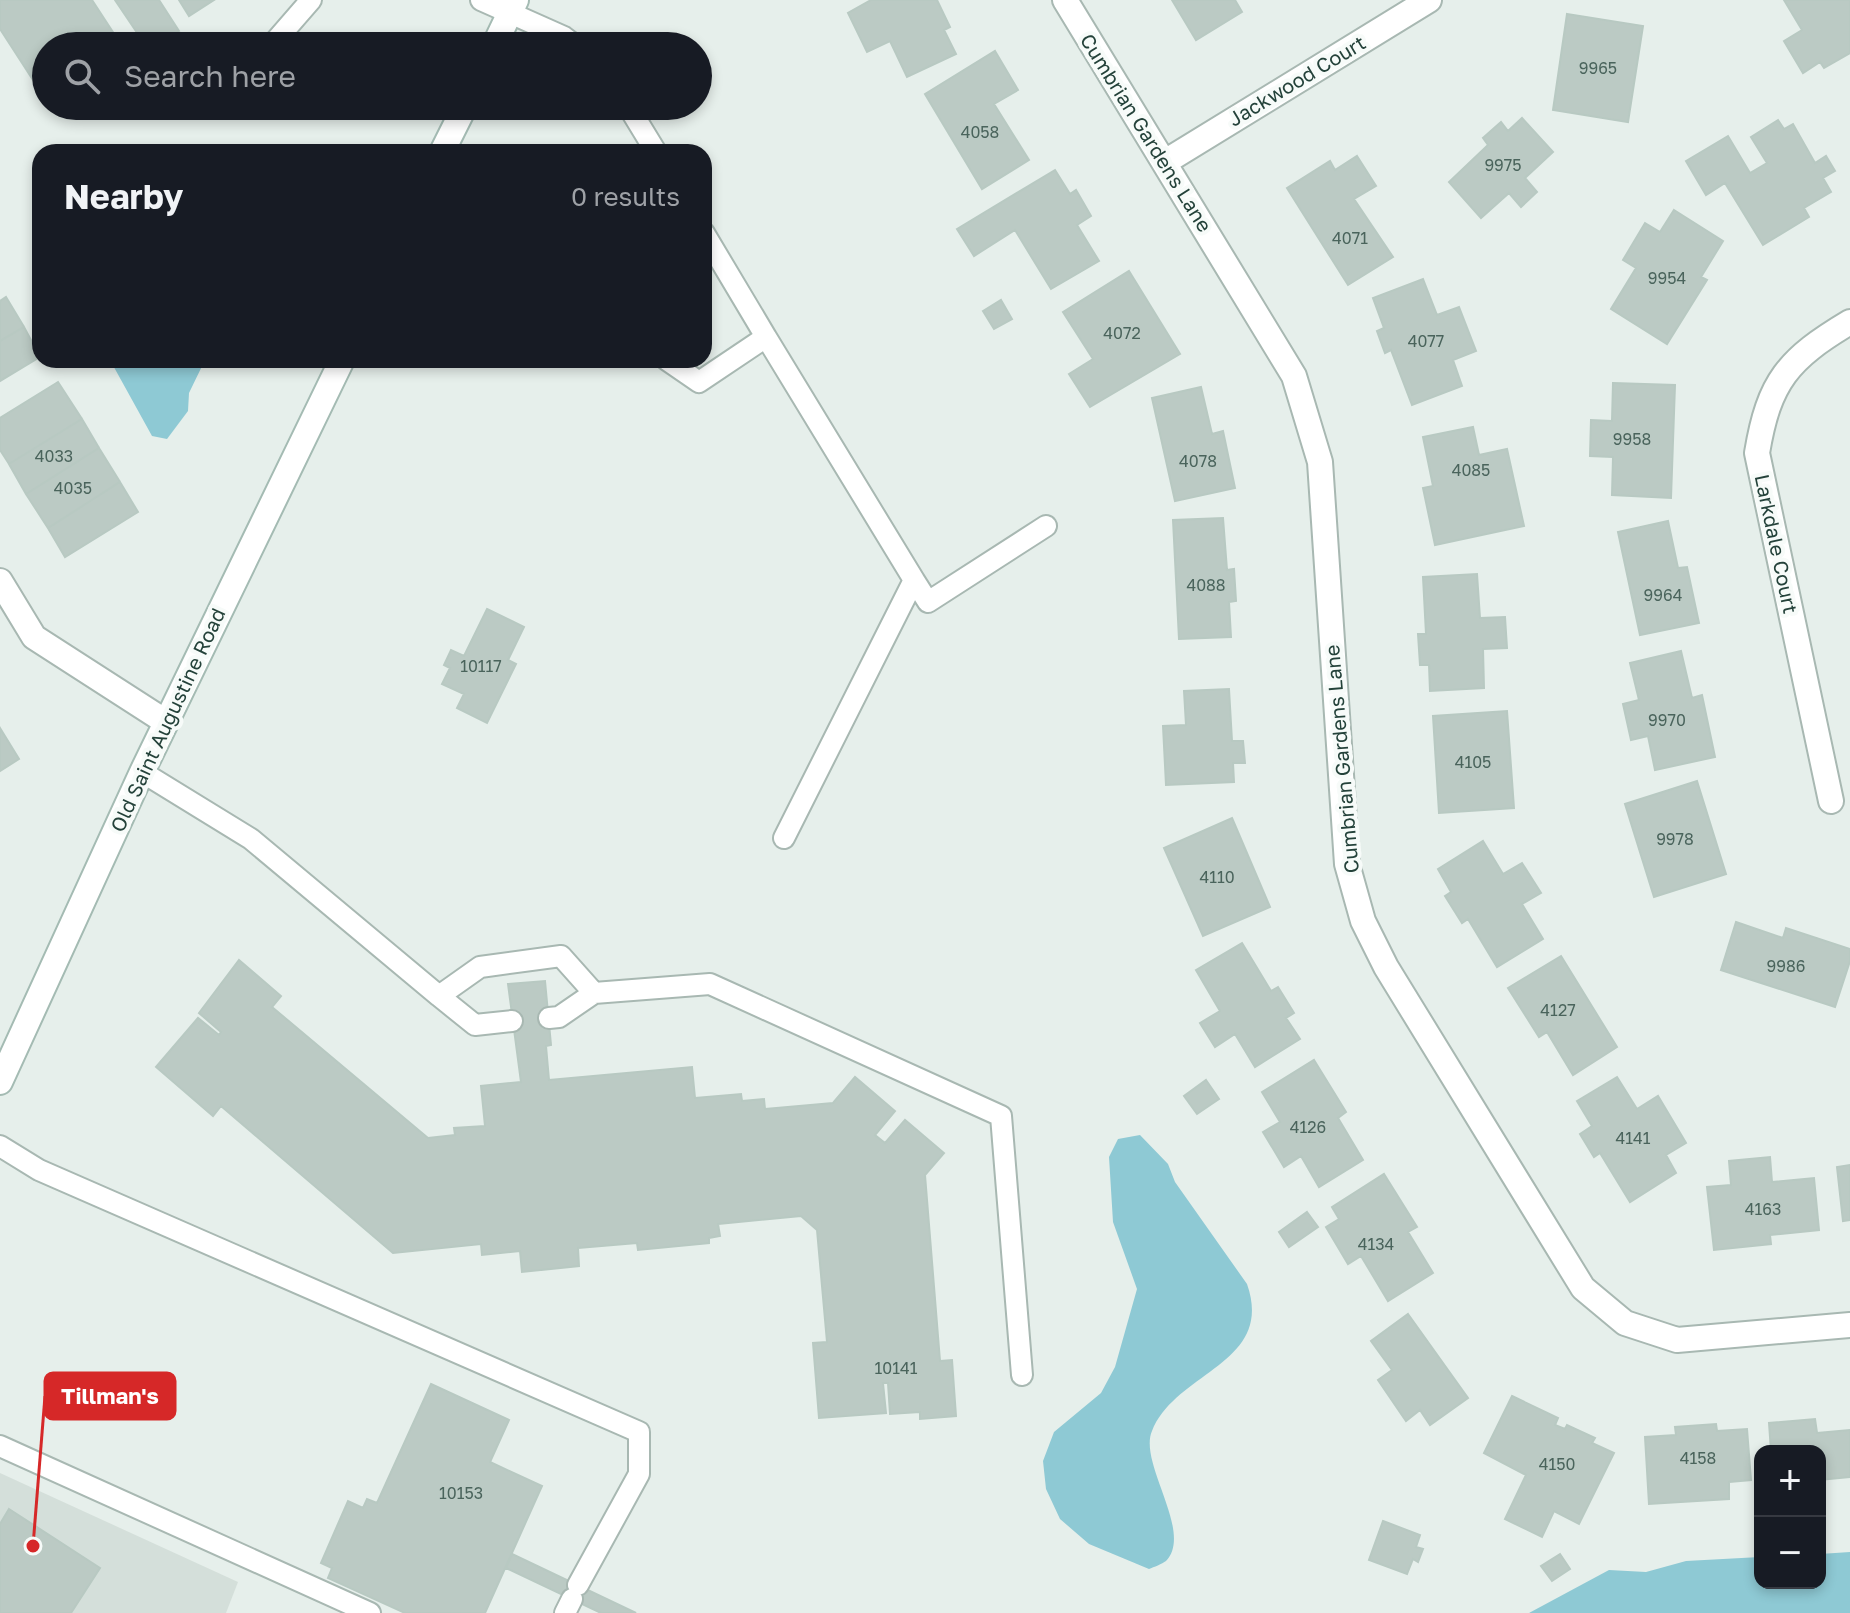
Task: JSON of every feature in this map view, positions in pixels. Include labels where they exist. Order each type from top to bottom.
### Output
[{"type":"street","name":"Cumbrian Gardens Lane","points":[[1065,0],[1294,376],[1320,462],[1347,864],[1363,921],[1386,967],[1583,1288],[1625,1323],[1677,1340],[1850,1325]]},
{"type":"street","name":"Jackwood Court","points":[[1165,162],[1429,0]]},
{"type":"street","points":[[501,32],[513,7]]},
{"type":"street","points":[[446,144],[458,120]]},
{"type":"street","name":"Larkdale Court","points":[[1831,801],[1757,453],[1764,410],[1785,371],[1812,345],[1850,322]]},
{"type":"street","name":"Old Saint Augustine Road","points":[[0,1082],[142,772],[338,368]]},
{"type":"street","points":[[0,581],[34,637],[166,722]]},
{"type":"lane","points":[[283,32],[311,0]]},
{"type":"lane","points":[[481,0],[513,7],[556,32]]},
{"type":"lane","points":[[637,120],[651,144]]},
{"type":"lane","points":[[712,246],[928,602],[1046,526]]},
{"type":"lane","points":[[679,368],[699,382],[766,337]]},
{"type":"lane","points":[[784,838],[914,580]]},
{"type":"lane","points":[[142,772],[251,839],[475,1025],[512,1021]]},
{"type":"lane","points":[[439,996],[480,967],[561,956],[594,993]]},
{"type":"lane","points":[[549,1018],[559,1017],[594,993],[710,984],[1001,1116],[1022,1375]]},
{"type":"lane","points":[[0,1146],[39,1170],[639,1432],[639,1474],[572,1599]]},
{"type":"lane","points":[[0,1446],[370,1613]]},
{"type":"shaded area","points":[[0,1473],[238,1582],[226,1613],[0,1613]]},
{"type":"water","points":[[114,368],[201,368],[189,393],[188,411],[167,439],[152,436]]},
{"type":"water","points":[[1140,1135],[1168,1164],[1175,1182],[1247,1284],[1252,1311],[1247,1332],[1236,1350],[1181,1394],[1164,1411],[1152,1431],[1152,1461],[1174,1533],[1173,1548],[1166,1561],[1149,1569],[1089,1544],[1060,1519],[1046,1489],[1043,1461],[1054,1432],[1101,1393],[1115,1367],[1137,1289],[1113,1222],[1109,1157],[1118,1139]]},
{"type":"water","points":[[1850,1552],[1850,1613],[1529,1613],[1609,1570],[1646,1572],[1686,1561],[1754,1557],[1754,1589],[1826,1589],[1826,1554]]},
{"type":"building","points":[[0,0],[92,0],[113,32],[32,32],[32,78],[0,29]]},
{"type":"building","points":[[115,0],[159,0],[179,31],[177,32],[137,32]]},
{"type":"building","points":[[179,0],[214,0],[189,16]]},
{"type":"building","points":[[871,0],[937,0],[950,27],[944,30],[956,54],[907,77],[890,41],[867,52],[848,13]]},
{"type":"building","points":[[1172,0],[1235,0],[1242,12],[1196,40]]},
{"type":"building","points":[[1784,0],[1850,0],[1850,53],[1824,68],[1820,62],[1803,73],[1784,41],[1802,30]]},
{"type":"building","points":[[1567,14],[1643,26],[1628,122],[1553,110]]},
{"type":"building","points":[[995,51],[1018,90],[994,104],[1029,160],[982,189],[925,94]]},
{"type":"building","points":[[1522,118],[1553,152],[1525,178],[1537,192],[1521,207],[1509,193],[1481,218],[1449,182],[1488,145],[1483,138],[1501,122],[1508,131]]},
{"type":"building","points":[[1778,120],[1784,129],[1793,124],[1815,163],[1826,156],[1835,171],[1823,178],[1831,192],[1804,208],[1809,217],[1763,245],[1725,183],[1706,195],[1686,161],[1728,136],[1750,173],[1767,163],[1751,137]]},
{"type":"building","points":[[1357,156],[1376,186],[1354,199],[1393,257],[1348,285],[1287,188],[1330,161],[1335,170]]},
{"type":"building","points":[[1055,170],[1070,194],[1076,190],[1091,216],[1077,225],[1099,261],[1051,289],[1015,230],[974,256],[957,229]]},
{"type":"building","points":[[1674,210],[1723,241],[1701,277],[1707,280],[1667,344],[1611,309],[1636,268],[1623,260],[1645,223],[1660,232]]},
{"type":"building","points":[[1129,271],[1180,354],[1090,407],[1069,374],[1093,359],[1063,312]]},
{"type":"building","points":[[1423,279],[1437,315],[1459,307],[1476,351],[1453,360],[1462,386],[1412,405],[1391,350],[1385,353],[1377,331],[1384,328],[1373,298]]},
{"type":"building","points":[[6,297],[24,327],[0,341],[0,301]]},
{"type":"building","points":[[1001,300],[1012,319],[994,329],[983,311]]},
{"type":"building","points":[[24,327],[32,342],[32,362],[0,381],[0,341]]},
{"type":"building","points":[[58,382],[82,419],[9,464],[0,450],[0,418]]},
{"type":"building","points":[[1613,383],[1675,385],[1671,498],[1612,495],[1613,457],[1590,456],[1591,420],[1612,421]]},
{"type":"building","points":[[1201,387],[1212,434],[1223,431],[1235,488],[1175,501],[1152,398]]},
{"type":"building","points":[[82,419],[99,448],[26,494],[9,464]]},
{"type":"building","points":[[1473,427],[1479,455],[1507,449],[1524,526],[1435,545],[1423,488],[1433,486],[1423,437]]},
{"type":"building","points":[[99,448],[120,482],[48,528],[26,494]]},
{"type":"building","points":[[120,482],[138,512],[65,557],[48,528]]},
{"type":"building","points":[[1223,518],[1227,570],[1234,569],[1236,601],[1229,602],[1231,637],[1179,639],[1173,520]]},
{"type":"building","points":[[1668,521],[1678,568],[1687,567],[1699,623],[1640,635],[1618,532]]},
{"type":"building","points":[[1477,574],[1480,618],[1505,617],[1507,648],[1483,649],[1484,688],[1430,691],[1429,665],[1420,665],[1418,634],[1426,634],[1423,577]]},
{"type":"building","points":[[487,609],[524,627],[508,660],[516,664],[487,723],[457,708],[464,694],[442,684],[450,668],[444,665],[451,650],[464,656]]},
{"type":"building","points":[[1681,651],[1692,698],[1702,695],[1715,757],[1655,770],[1648,736],[1631,740],[1623,704],[1639,700],[1630,663]]},
{"type":"building","points":[[1229,689],[1232,741],[1243,741],[1245,763],[1233,763],[1234,782],[1166,785],[1163,726],[1186,725],[1184,691]]},
{"type":"building","points":[[1507,711],[1514,808],[1439,813],[1433,716]]},
{"type":"building","points":[[0,728],[19,759],[0,771]]},
{"type":"building","points":[[1697,781],[1726,874],[1654,897],[1625,804]]},
{"type":"building","points":[[1232,818],[1270,907],[1203,936],[1164,848]]},
{"type":"building","points":[[1483,841],[1503,874],[1522,863],[1541,893],[1522,904],[1543,939],[1497,967],[1468,919],[1462,923],[1445,896],[1451,892],[1438,869]]},
{"type":"building","points":[[1736,922],[1783,938],[1786,928],[1850,949],[1850,961],[1835,1007],[1721,970]]},
{"type":"building","points":[[1242,943],[1271,991],[1278,987],[1294,1013],[1286,1018],[1300,1039],[1255,1067],[1235,1034],[1215,1047],[1200,1023],[1220,1011],[1196,970]]},
{"type":"building","points":[[1561,956],[1617,1047],[1573,1075],[1547,1032],[1539,1037],[1508,988]]},
{"type":"building","points":[[239,960],[281,996],[272,1007],[428,1138],[455,1135],[454,1128],[485,1126],[481,1086],[521,1082],[508,984],[545,981],[551,1045],[546,1046],[549,1080],[692,1067],[695,1098],[741,1094],[742,1101],[764,1099],[765,1109],[833,1103],[855,1077],[895,1111],[875,1135],[885,1143],[905,1120],[944,1153],[925,1175],[940,1361],[952,1360],[956,1416],[920,1419],[920,1412],[890,1414],[888,1383],[883,1383],[886,1413],[819,1418],[813,1343],[827,1342],[817,1230],[801,1216],[718,1224],[720,1236],[709,1238],[709,1243],[638,1250],[637,1243],[578,1248],[579,1266],[522,1272],[520,1251],[482,1255],[481,1244],[393,1253],[221,1106],[213,1116],[156,1067],[198,1018],[219,1035],[221,1032],[199,1013]]},
{"type":"building","points":[[1314,1060],[1346,1112],[1338,1118],[1363,1160],[1319,1187],[1301,1156],[1284,1167],[1263,1132],[1280,1122],[1262,1092]]},
{"type":"building","points":[[1617,1077],[1637,1109],[1658,1096],[1686,1143],[1666,1155],[1676,1173],[1630,1202],[1600,1153],[1594,1157],[1580,1134],[1592,1126],[1577,1101]]},
{"type":"building","points":[[1206,1080],[1219,1099],[1197,1114],[1184,1096]]},
{"type":"building","points":[[1770,1157],[1772,1182],[1814,1178],[1819,1230],[1770,1235],[1771,1244],[1714,1250],[1707,1187],[1731,1185],[1729,1161]]},
{"type":"building","points":[[1850,1165],[1850,1220],[1843,1221],[1837,1167]]},
{"type":"building","points":[[1384,1174],[1417,1227],[1408,1232],[1433,1273],[1388,1301],[1361,1256],[1348,1264],[1326,1227],[1339,1219],[1332,1207]]},
{"type":"building","points":[[1307,1212],[1318,1227],[1289,1247],[1279,1232]]},
{"type":"building","points":[[1408,1314],[1468,1398],[1430,1425],[1420,1410],[1406,1421],[1378,1380],[1392,1370],[1371,1341]]},
{"type":"building","points":[[431,1384],[509,1420],[490,1462],[542,1486],[485,1613],[405,1613],[328,1578],[332,1568],[321,1563],[348,1501],[363,1508],[367,1499],[377,1503]]},
{"type":"building","points":[[1512,1396],[1558,1418],[1555,1425],[1565,1429],[1567,1425],[1595,1438],[1592,1443],[1614,1453],[1579,1524],[1554,1511],[1542,1537],[1505,1519],[1526,1475],[1484,1453]]},
{"type":"building","points":[[1815,1419],[1817,1433],[1850,1430],[1850,1477],[1826,1479],[1826,1445],[1771,1445],[1769,1423]]},
{"type":"building","points":[[1716,1424],[1717,1431],[1747,1429],[1751,1480],[1729,1482],[1729,1499],[1649,1504],[1645,1437],[1676,1435],[1675,1427]]},
{"type":"building","points":[[9,1509],[100,1568],[71,1613],[0,1613],[0,1524]]},
{"type":"building","points":[[1383,1521],[1420,1535],[1416,1547],[1423,1549],[1418,1562],[1413,1559],[1407,1574],[1369,1560]]},
{"type":"building","points":[[512,1554],[636,1613],[601,1613],[506,1568]]},
{"type":"building","points":[[1560,1554],[1570,1569],[1552,1581],[1541,1566]]},
{"type":"place","name":"Tillman's","points":[[33,1546]]}]
